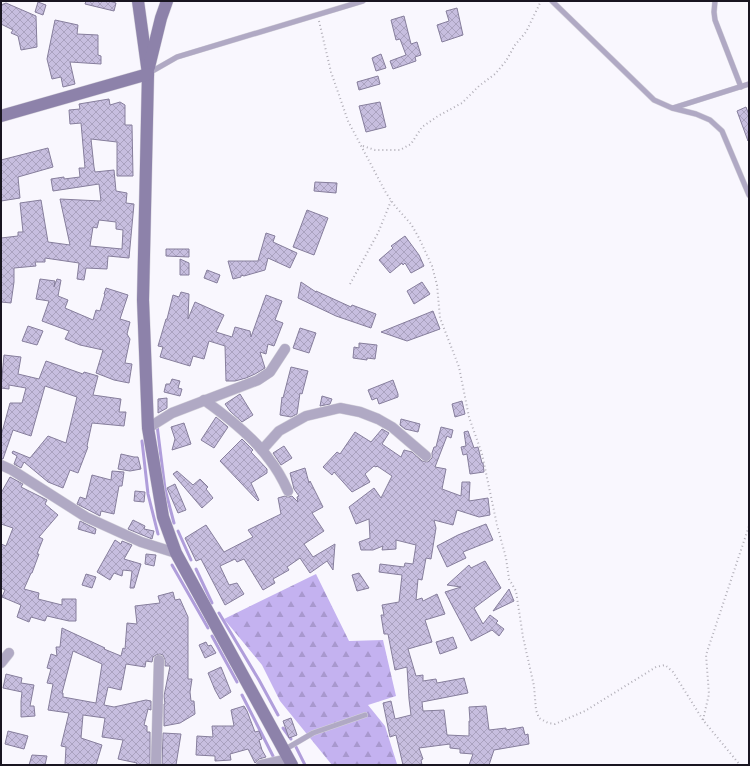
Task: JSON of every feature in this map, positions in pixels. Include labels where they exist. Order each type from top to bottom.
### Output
[{"type":"main road","points":[[138,1],[148,74],[143,300],[148,428],[163,517],[176,553],[288,758]]},
{"type":"main road","points":[[148,74],[161,18],[167,1]]},
{"type":"main road","points":[[1,116],[148,74]]},
{"type":"street","points":[[148,428],[172,412],[258,380],[270,372],[285,349]]},
{"type":"street","points":[[204,400],[262,450],[269,458],[288,491]]},
{"type":"street","points":[[262,450],[279,431],[306,416],[340,408],[360,412],[378,418],[392,427],[426,456]]},
{"type":"street","points":[[1,465],[12,470],[86,517],[147,545],[176,553]]},
{"type":"street","points":[[1,663],[9,653]]},
{"type":"street","points":[[156,765],[159,660]]},
{"type":"street","points":[[261,765],[288,758]]},
{"type":"lane","points":[[148,74],[177,57],[363,1]]},
{"type":"lane","points":[[552,1],[654,100],[672,108],[696,114],[710,120],[722,131],[749,195]]},
{"type":"lane","points":[[715,1],[715,20],[741,87]]},
{"type":"lane","points":[[672,108],[749,84]]},
{"type":"lane","points":[[288,758],[313,733],[365,715]]},
{"type":"path","points":[[362,146],[375,150],[400,150],[411,144],[422,127],[438,116],[462,103],[478,86],[495,74],[506,62],[515,45],[526,32],[541,1]]},
{"type":"path","points":[[318,15],[331,72],[348,121],[391,201],[411,224],[432,266],[437,285],[440,318],[459,367],[469,417],[482,454],[497,525],[506,558],[509,579],[516,591],[523,637],[534,686],[536,710],[539,718],[548,723],[555,724],[585,712],[656,667],[665,665],[673,672],[703,720],[740,765]]},
{"type":"path","points":[[350,284],[378,233],[391,201]]},
{"type":"path","points":[[703,720],[709,694],[706,656],[749,526]]},
{"type":"green space","points":[[316,574],[349,641],[383,640],[396,696],[368,705],[385,726],[397,764],[332,765],[280,701],[262,665],[224,619]]},
{"type":"building","points":[[86,1],[109,1],[116,3],[114,11],[85,4]]},
{"type":"building","points":[[38,2],[46,5],[43,15],[35,12]]},
{"type":"building","points":[[6,3],[36,16],[37,47],[21,50],[18,36],[11,33],[13,30],[1,24],[1,5]]},
{"type":"building","points":[[457,8],[463,35],[442,42],[437,25],[449,21],[446,11]]},
{"type":"building","points":[[404,16],[411,44],[417,42],[421,55],[415,57],[416,61],[393,69],[390,61],[406,55],[400,39],[396,40],[391,20]]},
{"type":"building","points":[[55,20],[78,25],[77,34],[98,35],[98,55],[101,56],[101,64],[70,62],[75,84],[63,87],[61,77],[52,79],[47,59]]},
{"type":"building","points":[[381,54],[386,68],[376,71],[372,58]]},
{"type":"building","points":[[378,76],[380,84],[359,90],[357,82]]},
{"type":"building","points":[[109,99],[110,105],[120,102],[125,105],[125,125],[132,125],[133,176],[117,176],[117,142],[91,139],[95,172],[114,170],[116,191],[127,193],[126,203],[134,204],[129,258],[108,256],[107,269],[86,268],[84,280],[77,279],[79,263],[45,258],[45,262],[35,262],[36,266],[14,268],[11,303],[1,302],[1,238],[18,236],[18,232],[23,232],[20,203],[41,200],[48,242],[70,245],[60,199],[101,201],[99,184],[53,191],[51,179],[80,177],[79,168],[85,168],[81,123],[70,124],[69,110],[80,109],[79,104]],"holes":[[[99,220],[116,222],[116,229],[123,230],[122,249],[90,246],[93,227],[97,228]]]},
{"type":"building","points":[[380,102],[386,127],[366,132],[359,106]]},
{"type":"building","points":[[746,107],[749,115],[748,141],[737,111]]},
{"type":"building","points":[[48,148],[53,167],[18,177],[20,198],[1,201],[1,160]]},
{"type":"building","points":[[315,182],[337,183],[336,193],[314,191]]},
{"type":"building","points":[[307,210],[328,218],[314,255],[293,247]]},
{"type":"building","points":[[266,233],[275,236],[273,242],[297,253],[290,268],[268,258],[265,270],[244,276],[241,275],[241,277],[233,279],[228,261],[258,261]]},
{"type":"building","points":[[405,236],[419,255],[424,266],[411,273],[405,263],[403,265],[402,263],[390,273],[379,260],[393,248],[391,246]]},
{"type":"building","points":[[166,249],[189,249],[189,257],[166,256]]},
{"type":"building","points":[[180,259],[189,263],[189,275],[180,275]]},
{"type":"building","points":[[207,270],[220,275],[217,283],[204,278]]},
{"type":"building","points":[[40,279],[55,281],[54,287],[57,279],[61,280],[58,296],[68,300],[65,308],[93,320],[96,310],[100,311],[106,288],[128,295],[120,319],[130,322],[127,334],[130,339],[125,363],[132,364],[129,383],[114,380],[96,373],[103,350],[80,345],[65,339],[69,331],[42,321],[49,301],[36,299]]},
{"type":"building","points":[[301,282],[316,292],[351,307],[352,305],[376,314],[371,328],[336,316],[298,298]]},
{"type":"building","points":[[422,282],[430,294],[414,304],[407,291]]},
{"type":"building","points":[[181,292],[189,294],[188,319],[195,302],[224,315],[216,332],[232,337],[235,327],[250,331],[251,337],[266,295],[282,301],[275,320],[283,323],[274,346],[268,344],[266,354],[260,352],[265,368],[246,378],[235,381],[226,381],[225,346],[209,341],[204,359],[193,356],[190,366],[160,357],[163,347],[158,346],[173,295],[179,297]]},
{"type":"building","points":[[433,311],[440,329],[407,341],[381,332]]},
{"type":"building","points":[[28,326],[43,331],[37,345],[22,341]]},
{"type":"building","points":[[300,328],[316,333],[309,353],[293,348]]},
{"type":"building","points":[[359,343],[377,345],[375,359],[367,358],[367,360],[353,358],[354,347],[359,348]]},
{"type":"building","points":[[4,355],[21,357],[18,374],[39,379],[46,361],[83,374],[84,372],[98,376],[93,395],[121,399],[119,412],[126,412],[124,426],[92,423],[88,447],[78,473],[70,470],[63,488],[48,482],[24,462],[21,468],[14,464],[17,456],[12,453],[13,451],[30,458],[48,436],[66,443],[77,397],[45,386],[31,436],[13,430],[3,459],[1,459],[1,436],[10,403],[22,403],[26,388],[9,385],[9,389],[1,388]]},
{"type":"building","points":[[291,367],[308,371],[302,394],[300,393],[297,414],[291,417],[280,415],[282,397],[283,398]]},
{"type":"building","points":[[172,379],[180,381],[178,388],[182,389],[180,396],[164,392],[166,384],[170,384]]},
{"type":"building","points":[[393,380],[398,397],[379,404],[377,398],[372,400],[368,390]]},
{"type":"building","points":[[240,394],[253,415],[242,422],[225,404]]},
{"type":"building","points":[[322,396],[332,399],[330,404],[320,406]]},
{"type":"building","points":[[167,398],[167,408],[158,413],[158,399]]},
{"type":"building","points":[[462,401],[465,414],[455,417],[452,404]]},
{"type":"building","points":[[216,417],[228,427],[214,448],[201,440]]},
{"type":"building","points":[[401,419],[420,424],[418,432],[405,429],[400,425]]},
{"type":"building","points":[[184,423],[191,444],[172,450],[175,439],[171,427]]},
{"type":"building","points":[[441,427],[453,430],[451,438],[447,436],[435,467],[446,469],[442,489],[461,496],[462,482],[470,482],[469,501],[488,498],[490,515],[479,517],[457,510],[453,525],[434,520],[436,528],[431,559],[426,558],[422,580],[418,579],[416,600],[422,598],[423,601],[437,594],[445,614],[425,620],[432,642],[408,649],[416,676],[423,675],[423,681],[436,679],[437,683],[464,678],[468,693],[422,702],[423,711],[444,710],[447,735],[469,736],[469,707],[486,706],[489,730],[506,728],[506,730],[523,727],[525,735],[528,734],[529,744],[494,750],[489,765],[469,765],[473,754],[460,753],[460,749],[450,748],[450,744],[419,748],[423,759],[421,760],[422,765],[403,765],[396,735],[390,737],[383,703],[391,701],[395,719],[411,715],[407,667],[395,670],[388,634],[384,634],[381,615],[384,615],[382,605],[399,602],[402,575],[379,572],[380,564],[404,567],[405,563],[413,564],[416,545],[396,540],[396,549],[382,550],[383,546],[373,550],[361,550],[359,542],[370,538],[369,519],[356,524],[349,507],[374,488],[381,498],[392,476],[377,466],[374,466],[365,474],[370,482],[352,492],[334,472],[332,475],[323,467],[337,452],[340,454],[355,432],[371,442],[382,429],[389,433],[382,444],[401,457],[404,450],[412,452],[422,461],[428,462],[432,458],[432,453],[434,447],[436,447]]},
{"type":"building","points":[[468,431],[474,448],[478,447],[484,472],[470,474],[467,454],[463,455],[461,447],[466,446],[464,432]]},
{"type":"building","points":[[242,439],[253,450],[251,452],[267,469],[267,473],[251,483],[259,500],[258,501],[220,461]]},
{"type":"building","points":[[284,446],[292,458],[281,465],[273,453]]},
{"type":"building","points":[[121,454],[138,457],[141,469],[130,471],[118,469]]},
{"type":"building","points":[[305,468],[309,483],[310,481],[323,507],[312,513],[324,531],[304,544],[313,557],[335,544],[333,570],[327,561],[310,573],[300,558],[287,567],[289,570],[273,579],[275,583],[263,590],[244,559],[237,562],[235,559],[220,566],[229,585],[237,583],[244,594],[225,605],[201,559],[196,561],[185,538],[206,525],[224,552],[253,537],[248,530],[281,514],[278,498],[292,496],[298,502],[297,497],[299,496],[294,489],[290,473]]},
{"type":"building","points":[[112,471],[124,472],[122,486],[119,486],[114,514],[101,511],[100,516],[77,504],[80,497],[86,499],[92,475],[111,480]]},
{"type":"building","points":[[177,471],[193,485],[200,479],[208,487],[206,489],[213,498],[202,508],[173,474]]},
{"type":"building","points":[[10,477],[23,484],[21,487],[47,500],[45,504],[58,515],[39,537],[43,539],[37,554],[39,554],[24,589],[39,593],[38,599],[62,605],[62,599],[76,599],[76,621],[47,616],[45,621],[31,617],[29,622],[17,617],[21,605],[2,597],[5,590],[1,588],[1,544],[6,546],[13,528],[1,524],[1,493]]},
{"type":"building","points":[[175,484],[186,510],[178,513],[167,488]]},
{"type":"building","points":[[135,491],[145,492],[144,502],[134,501]]},
{"type":"building","points":[[133,520],[145,526],[144,529],[154,531],[152,539],[128,529]]},
{"type":"building","points":[[80,521],[96,529],[95,534],[78,529]]},
{"type":"building","points":[[486,524],[493,540],[463,552],[466,558],[447,567],[437,546],[458,535]]},
{"type":"building","points":[[115,540],[121,544],[122,541],[132,545],[124,559],[141,564],[134,588],[130,588],[132,571],[123,570],[122,576],[114,573],[110,580],[97,572]]},
{"type":"building","points":[[146,554],[156,555],[154,566],[145,564]]},
{"type":"building","points":[[485,561],[501,588],[474,608],[483,624],[490,615],[498,621],[496,623],[504,629],[499,636],[492,630],[471,641],[445,592],[461,587],[447,585],[469,565],[471,568]]},
{"type":"building","points":[[359,573],[369,588],[357,591],[352,575]]},
{"type":"building","points":[[86,574],[96,577],[92,588],[82,585]]},
{"type":"building","points":[[509,589],[514,601],[493,611]]},
{"type":"building","points":[[173,592],[175,600],[180,599],[188,617],[188,679],[192,679],[190,692],[191,701],[194,701],[195,714],[180,723],[164,726],[164,696],[170,666],[165,666],[163,655],[156,655],[153,657],[152,662],[146,661],[145,667],[126,664],[121,690],[108,687],[104,705],[114,707],[146,700],[151,701],[151,710],[148,709],[144,725],[147,726],[147,732],[150,732],[150,765],[136,765],[137,763],[118,759],[123,740],[102,737],[105,718],[83,715],[81,738],[102,745],[96,765],[65,765],[66,747],[61,746],[69,713],[48,710],[53,684],[47,683],[51,669],[47,668],[51,654],[57,656],[56,647],[60,647],[62,628],[121,656],[123,648],[125,649],[127,623],[137,624],[135,606],[160,603],[158,596]],"holes":[[[73,651],[102,664],[96,703],[63,697],[62,693]]]},
{"type":"building","points":[[453,637],[457,648],[440,654],[436,642]]},
{"type":"building","points":[[206,642],[208,646],[211,645],[216,653],[205,658],[199,645]]},
{"type":"building","points":[[221,667],[231,692],[220,699],[208,673]]},
{"type":"building","points":[[6,674],[22,678],[21,683],[34,685],[30,706],[34,706],[35,716],[21,717],[22,692],[3,688]]},
{"type":"building","points":[[244,706],[255,732],[259,731],[262,739],[259,740],[266,757],[259,759],[255,763],[248,749],[230,754],[231,760],[215,761],[215,756],[196,755],[197,736],[213,737],[212,726],[234,726],[231,710]]},
{"type":"building","points":[[291,718],[297,735],[289,738],[283,721]]},
{"type":"building","points":[[8,731],[28,736],[24,749],[5,744]]},
{"type":"building","points":[[163,733],[181,734],[176,765],[162,765]]},
{"type":"building","points":[[32,755],[47,756],[45,765],[29,765]]},
{"type":"waterway","points":[[157,425],[165,489],[174,523]]},
{"type":"waterway","points":[[142,441],[148,494],[158,534]]},
{"type":"waterway","points":[[178,531],[191,560]]},
{"type":"waterway","points":[[172,565],[208,628]]},
{"type":"waterway","points":[[196,569],[212,603]]},
{"type":"waterway","points":[[219,613],[278,715]]},
{"type":"waterway","points":[[212,636],[237,682]]},
{"type":"waterway","points":[[242,695],[273,756]]},
{"type":"waterway","points":[[283,728],[291,739]]},
{"type":"waterway","points":[[296,747],[305,765]]}]
